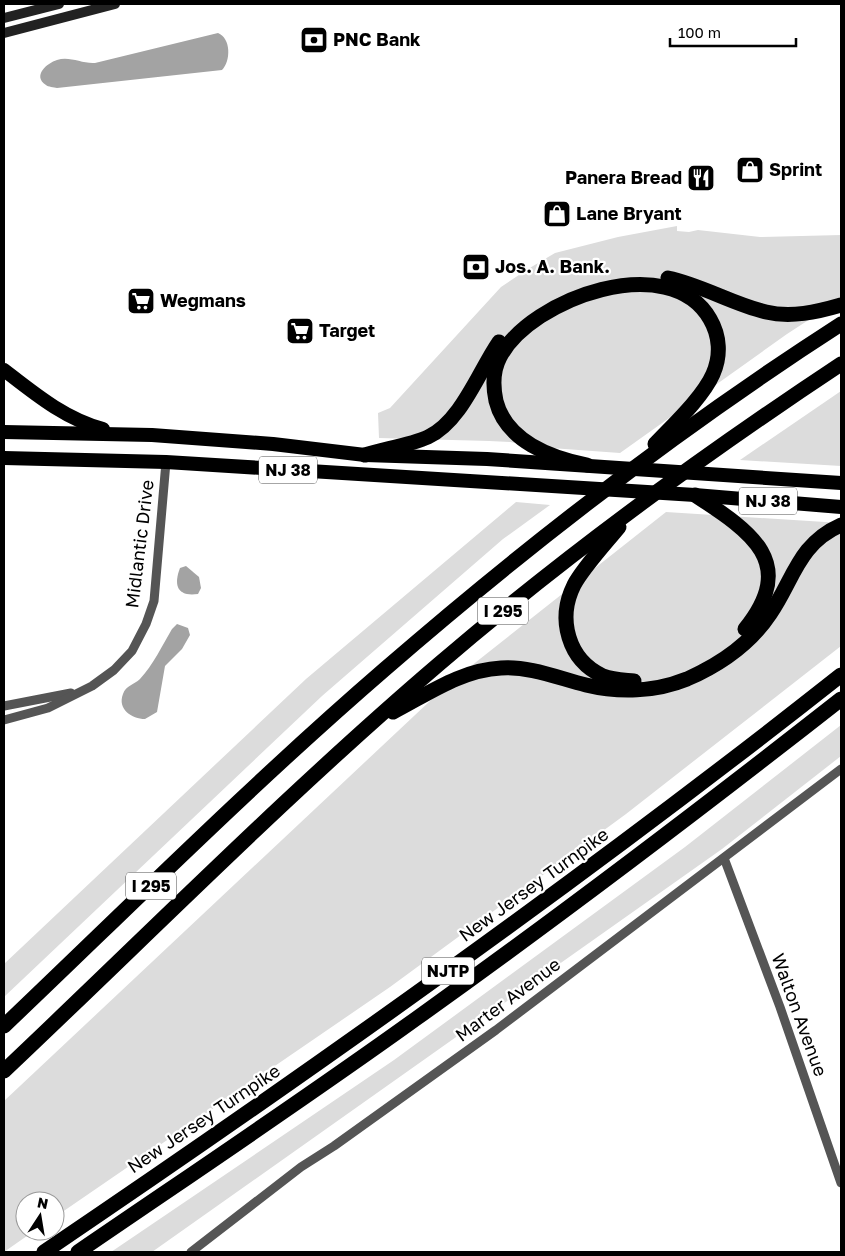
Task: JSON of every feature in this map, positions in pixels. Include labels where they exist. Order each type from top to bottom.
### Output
[{"type":"highway","points":[[365,455],[428,437],[438,430],[454,415],[490,355],[511,328],[539,308],[585,287],[630,277],[662,276],[767,313],[786,315],[806,313],[841,305]]},
{"type":"highway","points":[[593,466],[566,461],[540,450],[517,435],[506,422],[498,408],[494,392],[494,375],[499,358],[508,343],[522,330],[555,307],[618,286],[660,285],[677,290],[693,298],[705,310],[714,324],[718,340],[718,358],[713,374],[704,389],[634,467]]},
{"type":"highway","name":"I 295","points":[[4,1026],[299,745],[467,600],[634,467],[841,324]]},
{"type":"highway","name":"I 295","points":[[4,1071],[309,781],[376,720],[493,619],[634,508],[841,364]]},
{"type":"highway","points":[[4,370],[58,410],[72,418],[88,425],[124,434]]},
{"type":"highway","points":[[792,397],[841,374]]},
{"type":"highway","name":"NJ 38","points":[[4,432],[124,434],[273,444],[365,455],[487,459],[841,483]]},
{"type":"highway","name":"NJ 38","points":[[4,458],[166,462],[695,495],[841,507]]},
{"type":"highway","points":[[634,508],[575,583],[568,599],[565,614],[566,630],[571,644],[590,669],[605,677],[639,681],[658,678],[678,671],[716,653],[746,629],[764,601],[768,586],[768,569],[763,554],[755,541],[732,520],[695,495]]},
{"type":"highway","points":[[376,720],[441,686],[482,670],[524,669],[588,686],[627,690],[666,685],[685,679],[722,660],[756,632],[769,615],[801,558],[813,542],[828,531],[841,525]]},
{"type":"highway","name":"New Jersey Turnpike","points":[[44,1252],[356,1038],[475,952],[649,823],[841,674]]},
{"type":"highway","name":"NJTP","points":[[78,1252],[296,1103],[505,954],[696,812],[841,699]]},
{"type":"main road","points":[[4,18],[59,4]]},
{"type":"main road","points":[[4,33],[115,4]]},
{"type":"street","name":"Midlantic Drive","points":[[4,720],[48,708],[92,686],[114,670],[132,651],[146,624],[154,601],[166,462]]},
{"type":"street","name":"Midlantic Drive","points":[[4,706],[81,691]]},
{"type":"street","name":"Marter Avenue","points":[[191,1252],[301,1167],[334,1146],[496,1030],[841,769]]},
{"type":"street","name":"Walton Avenue","points":[[724,858],[780,1007],[841,1183]]},
{"type":"shaded area","points":[[218,33],[225,40],[228,50],[227,61],[222,70],[57,88],[47,86],[40,78],[45,67],[57,60],[67,59],[95,63]]},
{"type":"shaded area","points":[[677,226],[677,231],[689,232],[698,230],[760,237],[841,235],[841,299],[787,334],[620,453],[537,447],[510,442],[379,438],[378,413],[390,408],[501,287],[555,253],[618,237]]},
{"type":"shaded area","points":[[841,391],[841,466],[740,460]]},
{"type":"shaded area","points":[[516,502],[550,505],[503,539],[322,696],[4,997],[4,964],[306,679]]},
{"type":"shaded area","points":[[666,512],[841,523],[841,646],[626,814],[390,987],[65,1210],[65,1191],[15,1191],[15,1241],[20,1241],[4,1252],[4,1101],[447,685]]},
{"type":"shaded area","points":[[186,566],[199,577],[201,588],[198,594],[186,594],[177,585],[180,568]]},
{"type":"shaded area","points":[[177,624],[188,628],[190,635],[182,649],[165,666],[157,712],[145,719],[135,717],[124,709],[122,704],[123,694],[130,685],[138,681],[145,674],[172,629]]},
{"type":"shaded area","points":[[841,725],[841,756],[722,849],[152,1252],[111,1252],[394,1060],[685,847]]},
{"type":"place","name":"PNC Bank","points":[[314,40]]},
{"type":"place","name":"Sprint","points":[[750,170]]},
{"type":"place","name":"Panera Bread","points":[[701,178]]},
{"type":"place","name":"Lane Bryant","points":[[557,214]]},
{"type":"place","name":"Jos. A. Bank.","points":[[476,267]]},
{"type":"place","name":"Wegmans","points":[[141,301]]},
{"type":"place","name":"Target","points":[[300,331]]}]
